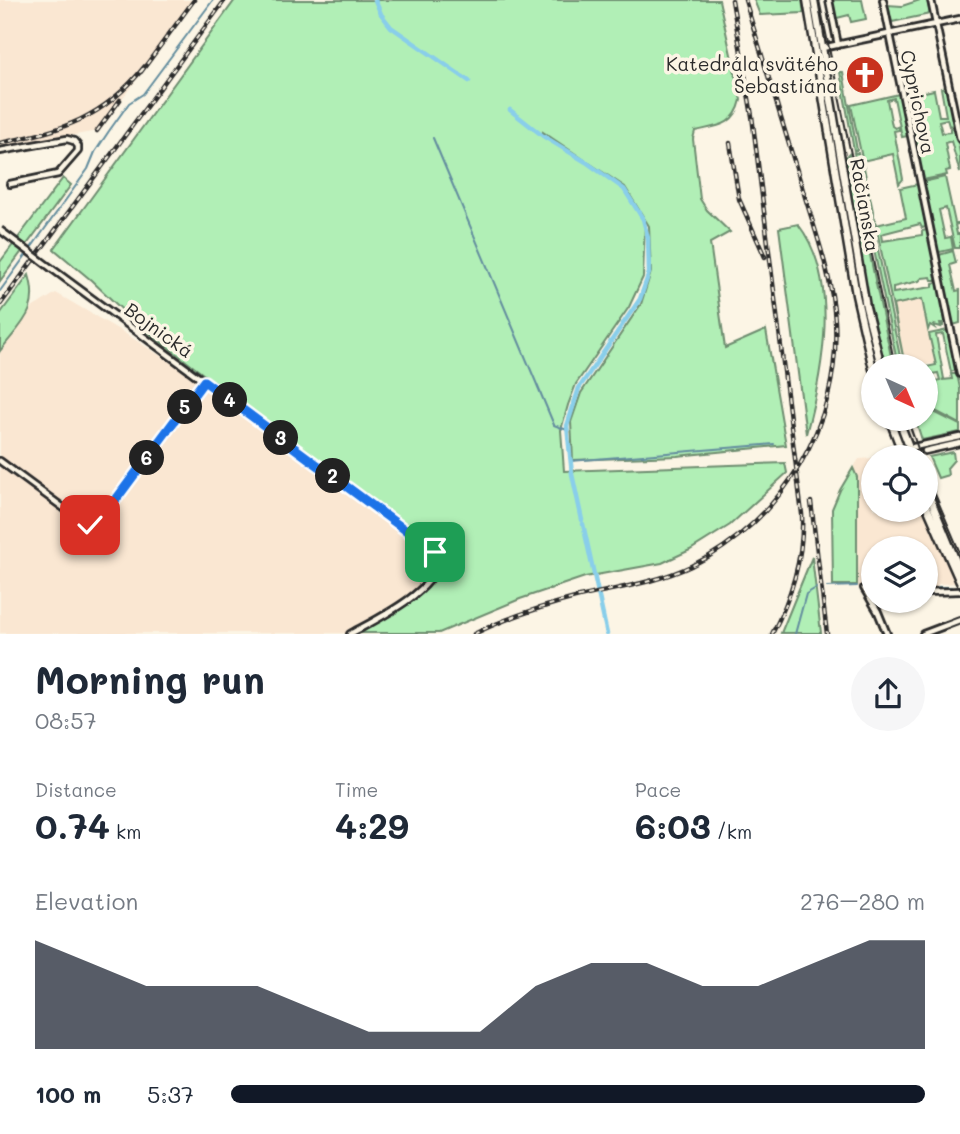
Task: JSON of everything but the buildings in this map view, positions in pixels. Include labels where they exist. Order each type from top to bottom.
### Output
[{"type":"main road","name":"Račianska","points":[[807,0],[856,295],[870,354]]},
{"type":"main road","name":"Račianska","points":[[814,0],[866,307],[878,354]]},
{"type":"main road","points":[[812,37],[822,48],[816,59]]},
{"type":"main road","points":[[938,517],[960,571]]},
{"type":"main road","points":[[934,522],[960,582]]},
{"type":"street","points":[[829,0],[838,45]]},
{"type":"street","name":"Cyprichova","points":[[883,0],[960,374]]},
{"type":"street","points":[[931,0],[960,139]]},
{"type":"street","points":[[822,48],[960,19]]},
{"type":"street","points":[[0,151],[67,139],[74,141],[78,148],[58,174],[10,184]]},
{"type":"street","name":"Bojnická","points":[[0,230],[430,547],[436,554],[437,567],[429,580],[412,598],[351,634]]},
{"type":"street","points":[[0,461],[80,520],[95,525],[204,381]]},
{"type":"street","points":[[923,445],[960,437]]},
{"type":"street","points":[[938,448],[960,443]]},
{"type":"street","points":[[938,592],[960,591]]},
{"type":"street","points":[[878,613],[887,634]]},
{"type":"street","points":[[923,634],[960,620]]},
{"type":"shaded area","points":[[0,0],[196,0],[98,131],[0,148]]},
{"type":"shaded area","points":[[56,293],[217,392],[434,550],[438,566],[429,581],[413,599],[352,633],[0,633],[0,351],[32,308]]},
{"type":"shaded area","points":[[921,299],[933,354],[903,354],[893,305]]},
{"type":"shaded area","points":[[859,459],[861,522],[929,522],[935,536],[861,536],[861,589],[856,585],[832,509],[839,490]]},
{"type":"shaded area","points":[[938,543],[956,583],[938,584]]},
{"type":"green space","points":[[235,0],[719,0],[741,100],[730,120],[718,126],[695,131],[693,139],[700,199],[707,210],[730,232],[710,243],[725,348],[766,330],[786,445],[677,456],[573,460],[571,422],[581,393],[641,304],[651,272],[649,226],[625,187],[543,132],[543,137],[586,162],[624,189],[645,222],[643,277],[629,307],[576,384],[568,405],[561,430],[564,471],[785,463],[787,473],[730,525],[690,550],[662,563],[585,577],[520,599],[439,633],[352,633],[401,606],[421,589],[438,566],[434,550],[136,323],[54,249]]},
{"type":"green space","points":[[754,0],[802,0],[804,13],[760,15]]},
{"type":"green space","points":[[830,0],[862,0],[866,19],[851,22],[849,15],[837,18],[838,25],[835,25]]},
{"type":"green space","points":[[927,0],[930,14],[892,22],[888,5],[902,6]]},
{"type":"green space","points":[[822,59],[866,317],[875,354],[872,354],[858,294],[820,60]]},
{"type":"green space","points":[[840,72],[843,72],[857,150],[854,151]]},
{"type":"green space","points":[[947,87],[953,125],[949,126],[947,119],[939,121],[942,133],[950,132],[950,128],[955,127],[960,153],[960,173],[951,141],[945,143],[950,170],[946,171],[947,175],[923,180],[910,115],[913,113],[911,106],[908,106],[911,102],[906,96],[934,90],[939,116],[946,116],[941,88]]},
{"type":"green space","points":[[899,94],[908,136],[902,137],[894,98],[887,100],[892,126],[899,126],[899,130],[894,131],[903,179],[899,184],[893,154],[863,161],[851,105]]},
{"type":"green space","points":[[854,153],[858,153],[900,354],[896,354]]},
{"type":"green space","points":[[849,154],[891,354],[880,354],[867,300],[845,158]]},
{"type":"green space","points":[[945,177],[955,223],[960,223],[955,225],[957,234],[960,234],[960,248],[955,248],[946,208],[939,210],[945,238],[951,237],[953,249],[940,252],[923,182]]},
{"type":"green space","points":[[63,178],[71,185],[0,281],[0,262]]},
{"type":"green space","points":[[918,184],[926,227],[922,228],[920,224],[881,234],[882,241],[922,235],[922,231],[927,230],[938,280],[932,280],[931,277],[922,278],[893,287],[893,293],[933,287],[933,283],[938,282],[946,322],[943,327],[942,323],[941,327],[934,325],[935,328],[930,325],[928,330],[922,299],[893,305],[903,354],[876,225],[906,218],[900,188]]},
{"type":"green space","points":[[798,224],[811,247],[820,272],[824,298],[822,355],[806,434],[779,228]]},
{"type":"green space","points":[[953,251],[956,263],[950,265],[956,291],[960,290],[960,323],[953,325],[939,255]]},
{"type":"green space","points":[[29,275],[32,288],[30,308],[0,351],[0,314]]},
{"type":"green space","points":[[948,330],[956,370],[951,372],[943,334],[936,335],[944,379],[942,380],[952,379],[951,374],[957,374],[960,388],[960,424],[938,412],[938,354],[934,354],[929,334]]},
{"type":"green space","points":[[938,414],[960,425],[960,432],[922,440],[919,431],[938,431]]},
{"type":"green space","points":[[953,452],[954,460],[947,468],[948,475],[938,478],[938,455]]},
{"type":"green space","points":[[853,468],[857,477],[857,585],[833,585],[832,509]]},
{"type":"green space","points":[[812,557],[821,633],[781,633]]},
{"type":"waterway","points":[[0,291],[88,169],[95,152],[129,103],[143,94],[213,0]]},
{"type":"waterway","points":[[375,0],[391,27],[469,81]]},
{"type":"waterway","points":[[510,110],[543,136],[624,189],[643,219],[648,238],[649,273],[640,299],[579,388],[567,426],[572,474],[582,520]]},
{"type":"waterway","points":[[433,138],[554,425],[567,430]]},
{"type":"waterway","points":[[571,461],[774,444]]},
{"type":"waterway","points":[[583,524],[607,634]]},
{"type":"waterway","points":[[827,587],[857,586]]},
{"type":"waterway","points":[[938,587],[951,587]]},
{"type":"waterway","points":[[795,634],[806,594],[816,588]]},
{"type":"tram line","points":[[819,0],[893,354]]},
{"type":"tram line","points":[[912,431],[917,445]]},
{"type":"tram line","points":[[938,501],[960,553]]},
{"type":"railway","points":[[141,72],[194,0]]},
{"type":"railway","points":[[0,305],[225,0]]},
{"type":"railway","points":[[732,0],[752,116],[802,514],[799,561],[785,605],[772,634]]},
{"type":"railway","points":[[474,634],[539,608],[664,577],[691,566],[724,547],[753,523],[779,496],[800,465],[816,431],[828,396],[834,359],[833,304],[822,253],[745,0]]},
{"type":"railway","points":[[0,143],[43,133],[80,120],[113,99],[145,66]]},
{"type":"railway","points":[[97,131],[120,100]]},
{"type":"railway","points":[[730,143],[739,199],[765,257]]},
{"type":"railway","points":[[811,502],[827,634]]},
{"type":"place","name":"Katedrála svätého Šebastiána","points":[[865,75]]},
{"type":"route","points":[[90,525],[100,521],[204,381],[435,552]]}]
